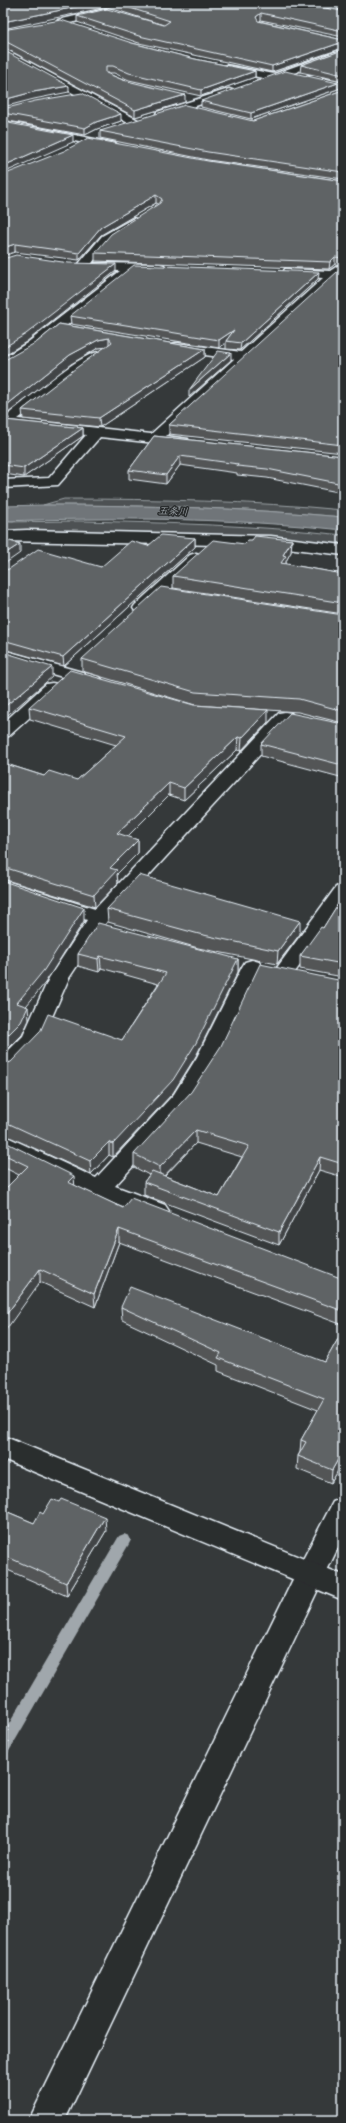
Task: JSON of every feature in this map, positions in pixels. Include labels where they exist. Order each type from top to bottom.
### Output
[{"type":"street","points":[[343,4],[323,10],[343,13]]},
{"type":"street","points":[[90,8],[114,13]]},
{"type":"street","points":[[82,29],[57,23],[104,12]]},
{"type":"street","points":[[3,51],[82,95],[142,120]]},
{"type":"street","points":[[251,85],[343,52]]},
{"type":"street","points":[[216,66],[274,77]]},
{"type":"street","points":[[287,73],[343,86]]},
{"type":"street","points":[[121,126],[142,120],[184,102],[202,101],[239,89]]},
{"type":"street","points":[[68,97],[82,95]]},
{"type":"street","points":[[184,102],[204,113]]},
{"type":"street","points":[[3,124],[124,147]]},
{"type":"street","points":[[73,148],[101,132]]},
{"type":"street","points":[[83,266],[106,238],[144,214]]},
{"type":"street","points":[[69,265],[172,269]]},
{"type":"street","points":[[154,438],[244,356],[338,274],[343,265]]},
{"type":"street","points":[[3,364],[32,346],[132,268]]},
{"type":"street","points":[[279,272],[338,274]]},
{"type":"street","points":[[57,327],[71,330]]},
{"type":"street","points":[[161,345],[244,356]]},
{"type":"street","points":[[5,423],[70,372],[104,351]]},
{"type":"street","points":[[5,423],[194,443]]},
{"type":"street","points":[[3,484],[53,482],[97,432]]},
{"type":"street","points":[[3,536],[271,541],[343,550]]},
{"type":"street","points":[[39,549],[57,536]]},
{"type":"street","points":[[130,618],[216,540]]},
{"type":"street","points":[[158,592],[181,596]]},
{"type":"street","points":[[3,655],[74,669],[112,687]]},
{"type":"street","points":[[3,732],[74,669]]},
{"type":"street","points":[[262,715],[305,720]]},
{"type":"street","points":[[3,1069],[32,1039],[59,978],[95,922],[285,717]]},
{"type":"street","points":[[3,886],[95,922],[114,932]]},
{"type":"street","points":[[100,1189],[182,1099],[208,1058],[242,965],[292,976],[343,891]]},
{"type":"street","points":[[3,1143],[100,1189],[181,1220]]},
{"type":"street","points":[[3,1447],[343,1588]]},
{"type":"street","points":[[47,2120],[310,1574],[343,1510]]},
{"type":"shaded area","points":[[64,499],[169,500],[273,504],[343,510],[343,517],[268,511],[193,508],[43,505]]},
{"type":"shaded area","points":[[80,521],[212,525],[343,535],[343,545],[278,537],[3,532],[3,522]]},
{"type":"water","name":"五条川","points":[[43,505],[268,511],[343,517],[343,530],[216,521],[88,519],[3,521],[3,506]]},
{"type":"building","points":[[3,3],[95,3],[3,22]]},
{"type":"building","points":[[115,3],[293,3],[343,11],[343,31],[261,13],[256,17],[258,21],[343,40],[343,42],[272,66],[139,36],[77,16],[107,9],[164,25],[170,21]]},
{"type":"building","points":[[61,20],[132,43],[195,59],[255,71],[201,90],[129,73],[113,66],[106,66],[106,73],[123,80],[185,95],[135,110],[3,40],[3,30]]},
{"type":"building","points":[[3,50],[69,86],[33,92],[3,100]]},
{"type":"building","points":[[343,50],[343,75],[301,65]]},
{"type":"building","points":[[285,71],[338,83],[251,113],[201,101]]},
{"type":"building","points":[[343,90],[343,172],[208,152],[100,131],[185,105],[253,121]]},
{"type":"building","points":[[82,93],[121,114],[96,122],[85,128],[3,113],[3,109],[35,101]]},
{"type":"building","points":[[3,122],[73,135],[3,166]]},
{"type":"building","points":[[88,138],[208,161],[343,181],[343,258],[335,257],[330,262],[95,253],[111,234],[160,203],[162,199],[156,195],[101,227],[79,253],[15,244],[3,248],[3,175],[64,151]]},
{"type":"building","points":[[16,255],[69,263],[116,264],[26,334],[3,348],[3,259]]},
{"type":"building","points":[[134,265],[319,272],[241,343],[226,341],[234,330],[219,340],[70,316]]},
{"type":"building","points":[[337,272],[343,272],[343,445],[169,425]]},
{"type":"building","points":[[59,324],[205,349],[99,418],[22,410],[112,342],[109,338],[98,340],[70,355],[3,408],[3,361],[37,342]]},
{"type":"building","points":[[218,351],[231,353],[189,390]]},
{"type":"building","points":[[3,419],[83,428],[24,468],[3,465]]},
{"type":"building","points":[[154,436],[343,456],[343,484],[267,469],[237,466],[238,464],[180,456],[166,475],[129,470]]},
{"type":"building","points":[[161,535],[195,538],[63,657],[3,640],[3,570],[9,569],[38,549],[101,567],[131,541],[148,546]]},
{"type":"building","points":[[255,536],[292,540],[283,555],[286,556],[281,563],[343,574],[343,603],[173,576],[213,540],[245,544],[248,540],[252,540]]},
{"type":"building","points":[[3,539],[20,544],[3,555]]},
{"type":"building","points":[[161,587],[343,615],[343,711],[299,699],[195,692],[82,659]]},
{"type":"building","points":[[3,652],[52,667],[3,708]]},
{"type":"building","points":[[70,670],[194,705],[268,710],[242,738],[238,737],[184,788],[169,783],[117,833],[138,840],[110,868],[117,870],[94,895],[3,867],[3,763],[44,776],[49,771],[77,780],[126,736],[29,707]]},
{"type":"building","points":[[290,713],[343,724],[343,767],[340,766],[342,765],[261,744]]},
{"type":"building","points":[[139,875],[300,921],[278,951],[199,934],[107,909]]},
{"type":"building","points":[[3,881],[84,908],[44,970],[17,1003],[28,1007],[21,1022],[3,1040]]},
{"type":"building","points":[[343,896],[343,964],[300,956],[321,927],[323,928]]},
{"type":"building","points":[[98,923],[238,959],[196,1043],[173,1080],[113,1144],[109,1142],[90,1161],[3,1121],[3,1064],[11,1062],[40,1032],[48,1014],[122,1040],[166,973],[100,956],[98,959],[78,954]]},
{"type":"building","points":[[260,964],[343,981],[343,1164],[320,1157],[279,1232],[144,1182],[152,1171],[219,1197],[249,1146],[196,1130],[160,1167],[134,1154],[191,1092],[221,1046]]},
{"type":"building","points":[[3,1141],[74,1176],[68,1182],[123,1208],[131,1198],[343,1279],[343,1311],[119,1229],[94,1294],[40,1269],[3,1319],[3,1191],[28,1166],[3,1154]]},
{"type":"building","points":[[130,1287],[325,1362],[343,1330],[343,1455],[340,1456],[332,1470],[298,1456],[306,1442],[301,1440],[324,1399],[218,1358],[221,1353],[121,1307]]},
{"type":"building","points":[[52,1499],[59,1502],[61,1499],[105,1517],[66,1583],[3,1555],[3,1510],[34,1523],[40,1512],[43,1514]]},
{"type":"waterway","points":[[17,54],[24,58]]},
{"type":"waterway","points":[[38,66],[45,70]]},
{"type":"waterway","points":[[64,80],[81,90]]},
{"type":"waterway","points":[[3,1748],[124,1540]]}]
